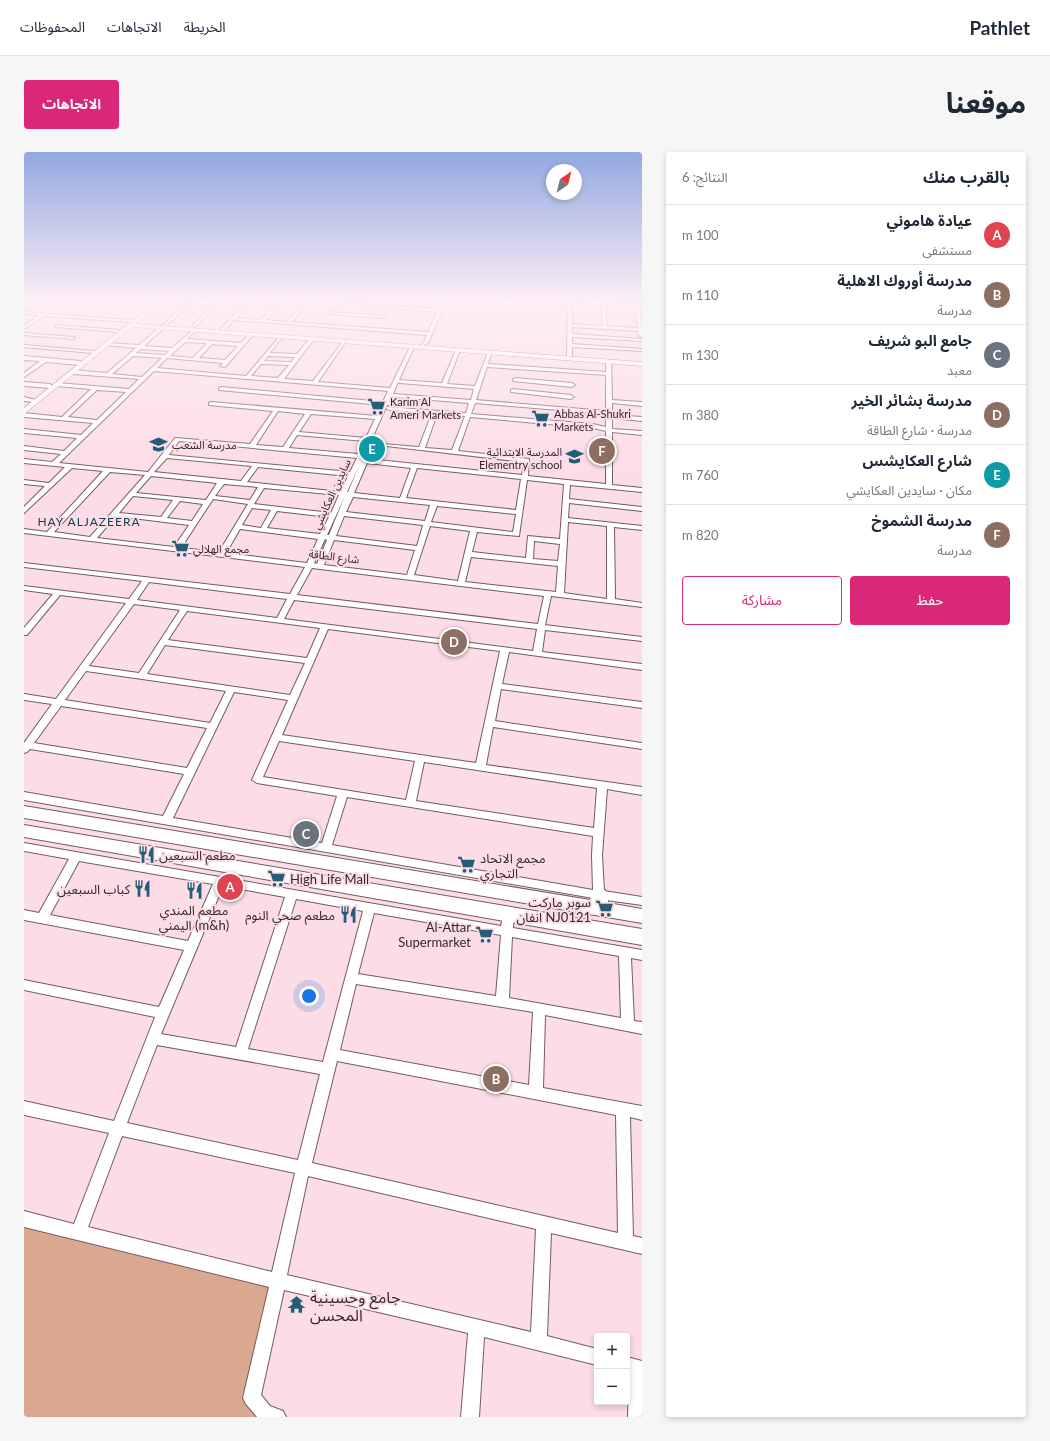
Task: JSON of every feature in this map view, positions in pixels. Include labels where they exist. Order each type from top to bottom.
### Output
[{"type":"main road","points":[[24,812],[267,845],[540,898],[599,902],[642,916]]},
{"type":"main road","points":[[24,831],[642,937]]},
{"type":"main road","points":[[487,911],[500,910],[543,916],[552,912],[550,905],[540,898]]},
{"type":"street","points":[[35,359],[65,359]]},
{"type":"street","points":[[24,414],[73,372],[85,359]]},
{"type":"street","points":[[27,403],[85,359]]},
{"type":"street","points":[[108,375],[126,359]]},
{"type":"street","points":[[54,464],[163,359]]},
{"type":"street","points":[[195,359],[227,362]]},
{"type":"street","points":[[215,375],[230,359]]},
{"type":"street","points":[[247,378],[263,359]]},
{"type":"street","points":[[280,380],[297,359]]},
{"type":"street","points":[[304,403],[314,383],[331,359]]},
{"type":"street","name":"سايدين العكايشي","points":[[393,393],[412,359]]},
{"type":"street","name":"سايدين العكايشي","points":[[370,442],[371,434],[412,359]]},
{"type":"street","points":[[444,385],[454,359]]},
{"type":"street","points":[[455,452],[485,365],[489,359]]},
{"type":"street","points":[[585,359],[642,362]]},
{"type":"street","points":[[606,359],[642,362]]},
{"type":"street","points":[[24,375],[27,370],[45,360]]},
{"type":"street","points":[[609,361],[609,487]]},
{"type":"street","points":[[260,362],[293,364]]},
{"type":"street","points":[[485,365],[609,374]]},
{"type":"street","points":[[510,405],[518,367]]},
{"type":"street","points":[[153,369],[314,383],[472,402],[570,410],[642,419]]},
{"type":"street","points":[[570,410],[573,371]]},
{"type":"street","points":[[73,372],[142,378]]},
{"type":"street","points":[[233,377],[211,404],[304,403],[388,405],[435,412],[593,426],[610,430],[642,433]]},
{"type":"street","points":[[516,380],[572,385]]},
{"type":"street","points":[[400,381],[477,388]]},
{"type":"street","points":[[24,384],[50,386]]},
{"type":"street","points":[[58,385],[129,391]]},
{"type":"street","points":[[63,419],[96,388]]},
{"type":"street","points":[[513,391],[571,397]]},
{"type":"street","points":[[218,394],[285,404],[304,403]]},
{"type":"street","points":[[609,401],[642,404]]},
{"type":"street","points":[[304,403],[309,412]]},
{"type":"street","points":[[252,453],[285,404]]},
{"type":"street","points":[[309,412],[379,421]]},
{"type":"street","points":[[243,483],[257,464],[285,449],[309,412]]},
{"type":"street","points":[[421,449],[435,412]]},
{"type":"street","points":[[24,414],[98,422]]},
{"type":"street","name":"سايدين العكايشي","points":[[320,565],[379,421]]},
{"type":"street","points":[[299,427],[371,434]]},
{"type":"street","points":[[24,432],[82,437]]},
{"type":"street","points":[[36,438],[42,433]]},
{"type":"street","points":[[294,433],[421,449],[527,460],[516,534],[342,514]]},
{"type":"street","points":[[92,539],[165,456],[177,439],[351,474]]},
{"type":"street","points":[[24,449],[30,443]]},
{"type":"street","points":[[24,449],[66,453]]},
{"type":"street","points":[[285,449],[415,466],[642,490]]},
{"type":"street","points":[[165,456],[252,453]]},
{"type":"street","points":[[252,453],[257,464]]},
{"type":"street","name":"سايدين العكايشي","points":[[279,621],[310,564],[351,474],[363,458]]},
{"type":"street","points":[[24,461],[519,512]]},
{"type":"street","points":[[24,511],[27,505],[51,485],[70,466]]},
{"type":"street","points":[[402,500],[415,466]]},
{"type":"street","points":[[49,534],[108,470]]},
{"type":"street","points":[[176,549],[222,481]]},
{"type":"street","points":[[24,482],[51,485]]},
{"type":"street","points":[[560,595],[567,483]]},
{"type":"street","points":[[222,554],[262,485]]},
{"type":"street","points":[[130,494],[251,504],[275,509],[332,515]]},
{"type":"street","points":[[163,519],[178,499]]},
{"type":"street","points":[[566,502],[642,509]]},
{"type":"street","points":[[410,577],[434,503]]},
{"type":"street","points":[[263,530],[275,509]]},
{"type":"street","points":[[114,514],[193,523]]},
{"type":"street","points":[[565,520],[642,528]]},
{"type":"street","points":[[610,525],[611,601]]},
{"type":"street","points":[[238,528],[419,548]]},
{"type":"street","points":[[461,583],[474,529]]},
{"type":"street","name":"شارع الطاقة","points":[[24,531],[642,604]]},
{"type":"street","points":[[529,561],[531,538],[564,542]]},
{"type":"street","points":[[468,554],[562,564]]},
{"type":"street","points":[[24,565],[642,640]]},
{"type":"street","points":[[148,580],[26,748],[191,772]]},
{"type":"street","points":[[24,588],[184,610],[642,667]]},
{"type":"street","points":[[24,633],[58,593]]},
{"type":"street","points":[[537,654],[548,593]]},
{"type":"street","points":[[141,676],[184,610]]},
{"type":"street","points":[[325,627],[257,780],[598,833]]},
{"type":"street","points":[[163,642],[310,661]]},
{"type":"street","points":[[480,768],[505,650]]},
{"type":"street","points":[[85,668],[293,698]]},
{"type":"street","points":[[497,686],[642,705]]},
{"type":"street","points":[[166,821],[231,688]]},
{"type":"street","points":[[24,697],[213,726]]},
{"type":"street","points":[[489,723],[642,746]]},
{"type":"street","points":[[276,737],[642,791]]},
{"type":"street","points":[[410,804],[420,759]]},
{"type":"street","points":[[599,902],[598,833],[602,785]]},
{"type":"street","points":[[326,848],[344,793]]},
{"type":"street","points":[[24,796],[166,821],[267,845],[326,848],[599,902],[642,901]]},
{"type":"street","points":[[24,847],[642,956]]},
{"type":"street","points":[[42,918],[76,856]]},
{"type":"street","points":[[78,1232],[116,1129],[162,1013],[220,881]]},
{"type":"street","points":[[240,1054],[292,894]]},
{"type":"street","points":[[277,1417],[264,1412],[252,1398],[303,1168],[369,908]]},
{"type":"street","points":[[502,1002],[508,914]]},
{"type":"street","points":[[24,915],[192,947]]},
{"type":"street","points":[[626,952],[628,1026]]},
{"type":"street","points":[[352,978],[539,1008],[642,1028]]},
{"type":"street","points":[[24,985],[162,1013]]},
{"type":"street","points":[[536,1092],[539,1008]]},
{"type":"street","points":[[153,1038],[328,1070]]},
{"type":"street","points":[[331,1054],[642,1113]]},
{"type":"street","points":[[24,1108],[303,1168],[642,1246]]},
{"type":"street","points":[[623,1110],[626,1242]]},
{"type":"street","points":[[24,1218],[277,1280],[477,1326],[594,1356]]},
{"type":"street","points":[[539,1342],[544,1224]]},
{"type":"street","points":[[470,1417],[477,1326]]},
{"type":"street","points":[[636,1367],[637,1417]]},
{"type":"shaded area","points":[[24,1219],[277,1281],[252,1398],[277,1417],[24,1417]]},
{"type":"place","name":"Karim Al Ameri Markets","points":[[377,407]]},
{"type":"place","name":"Abbas Al-Shukri Markets","points":[[541,419]]},
{"type":"place","name":"مدرسة الشعب","points":[[159,444]]},
{"type":"place","name":"شارع العكايشس","points":[[372,449]]},
{"type":"place","name":"مدرسة الشموخ","points":[[602,451]]},
{"type":"place","name":"المدرسة الابتدائية Elementry school","points":[[575,457]]},
{"type":"place","name":"مجمع الهلالي","points":[[180,548]]},
{"type":"place","name":"مدرسة بشائر الخير","points":[[454,642]]},
{"type":"place","name":"جامع البو شريف","points":[[306,834]]},
{"type":"place","name":"مطعم السبعين","points":[[146,855]]},
{"type":"place","name":"مجمع الاتحاد التجاري","points":[[467,865]]},
{"type":"place","name":"High Life Mall","points":[[277,879]]},
{"type":"place","name":"عيادة هاموني","points":[[230,887]]},
{"type":"place","name":"كباب السبعين","points":[[143,889]]},
{"type":"place","name":"مطعم المندي اليمني (m&h)","points":[[194,891]]},
{"type":"place","name":"سوبر ماركت انفان NJ0121","points":[[604,909]]},
{"type":"place","name":"مطعم صحي النوم","points":[[348,915]]},
{"type":"place","name":"Al-Attar Supermarket","points":[[484,934]]},
{"type":"place","name":"مدرسة أوروك الاهلية","points":[[496,1079]]},
{"type":"place","name":"جامع وحسينية المحسن","points":[[297,1305]]},
{"type":"district","name":"HAY ALJAZEERA","points":[[89,521]]}]
